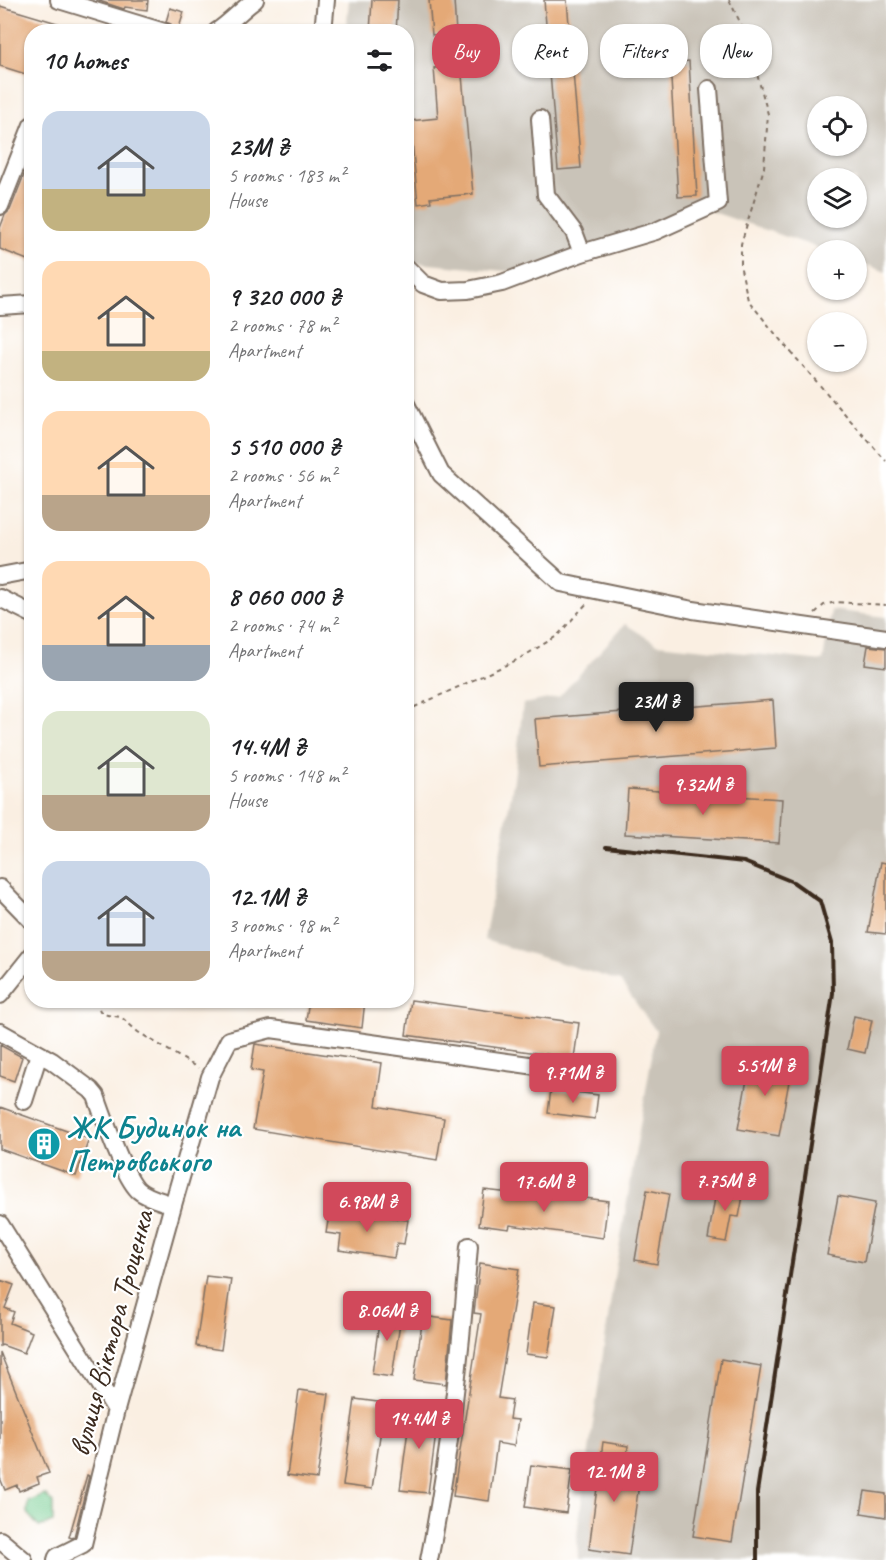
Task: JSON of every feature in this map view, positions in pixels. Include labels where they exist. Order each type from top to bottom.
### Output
[{"type":"street","points":[[59,0],[138,24]]},
{"type":"street","points":[[324,24],[326,0]]},
{"type":"street","points":[[227,24],[247,2]]},
{"type":"street","points":[[414,275],[423,284],[442,291],[468,290],[502,283],[582,254],[656,231],[718,203],[709,89]]},
{"type":"street","points":[[540,119],[546,195],[574,232],[582,254]]},
{"type":"street","points":[[0,206],[24,145]]},
{"type":"street","points":[[0,306],[24,304]]},
{"type":"street","points":[[414,420],[441,474],[561,583],[693,610],[886,638]]},
{"type":"street","points":[[0,576],[24,572]]},
{"type":"street","points":[[0,598],[24,610]]},
{"type":"street","points":[[0,888],[24,913]]},
{"type":"street","points":[[0,995],[24,965]]},
{"type":"street","name":"вулиця Віктора Троценка","points":[[56,1560],[57,1557],[83,1544],[116,1410],[210,1077],[230,1040],[271,1029],[586,1073]]},
{"type":"street","points":[[0,1032],[70,1072],[96,1096],[124,1167],[137,1189],[173,1205]]},
{"type":"street","points":[[24,1101],[39,1054]]},
{"type":"street","points":[[0,1224],[116,1410]]},
{"type":"street","points":[[429,1560],[439,1512],[462,1343],[469,1246]]},
{"type":"street","points":[[0,1540],[24,1560]]},
{"type":"path","points":[[729,0],[746,34],[768,114],[764,168],[741,244],[741,269],[748,300],[886,461]]},
{"type":"path","points":[[414,707],[519,659],[557,636],[596,590]]},
{"type":"path","points":[[804,626],[824,605],[836,602],[886,605]]},
{"type":"path","points":[[99,1008],[107,1015],[121,1017],[138,1032],[210,1077]]},
{"type":"shaded area","points":[[349,0],[886,0],[886,272],[867,265],[867,240],[807,240],[807,244],[704,209],[515,272],[414,263],[414,24],[347,24]]},
{"type":"shaded area","points":[[831,610],[886,617],[886,1560],[578,1560],[577,1534],[614,1278],[656,1031],[620,981],[484,940],[514,779],[523,704],[559,697],[625,624],[657,644],[823,661]]},
{"type":"green space","points":[[45,1495],[53,1503],[53,1522],[39,1527],[27,1513],[28,1502]]},
{"type":"building","points":[[96,0],[148,0],[147,10],[125,7],[124,9]]},
{"type":"building","points":[[372,0],[398,0],[396,24],[370,24]]},
{"type":"building","points":[[429,0],[454,0],[455,24],[432,24],[432,35]]},
{"type":"building","points":[[544,0],[567,0],[569,24],[546,24]]},
{"type":"building","points":[[0,6],[60,24],[24,24],[24,74],[0,66]]},
{"type":"building","points":[[170,8],[184,12],[180,24],[166,22]]},
{"type":"building","points":[[688,61],[697,196],[678,197],[671,78],[688,78]]},
{"type":"building","points":[[435,78],[462,78],[473,194],[430,198],[431,202],[418,204],[414,162],[414,121],[438,118]]},
{"type":"building","points":[[550,78],[574,78],[581,168],[558,170]]},
{"type":"building","points":[[24,175],[24,259],[0,249],[0,228],[5,215],[10,210]]},
{"type":"building","points":[[868,646],[886,648],[886,667],[865,664]]},
{"type":"building","points":[[773,700],[776,748],[539,767],[535,719]]},
{"type":"building","points":[[628,789],[782,799],[779,843],[625,834]]},
{"type":"building","points":[[881,862],[886,863],[886,934],[868,932]]},
{"type":"building","points":[[414,1000],[579,1023],[574,1058],[406,1035],[410,1008],[414,1008]]},
{"type":"building","points":[[308,1008],[364,1008],[362,1028],[306,1020]]},
{"type":"building","points":[[854,1016],[872,1020],[865,1053],[847,1049]]},
{"type":"building","points":[[255,1044],[382,1063],[376,1106],[444,1118],[437,1160],[253,1129],[263,1072],[251,1070]]},
{"type":"building","points":[[0,1045],[22,1057],[14,1081],[0,1076]]},
{"type":"building","points":[[751,1057],[792,1065],[779,1136],[738,1129]]},
{"type":"building","points":[[551,1089],[598,1095],[595,1119],[548,1113]]},
{"type":"building","name":"ЖК Будинок на Петровського","points":[[0,1107],[89,1139],[76,1176],[0,1149]]},
{"type":"building","points":[[717,1186],[744,1191],[739,1217],[731,1216],[726,1242],[708,1239]]},
{"type":"building","points":[[484,1190],[519,1194],[520,1190],[608,1201],[603,1238],[510,1225],[509,1229],[479,1225]]},
{"type":"building","points":[[647,1190],[669,1194],[657,1264],[635,1260]]},
{"type":"building","points":[[838,1196],[875,1203],[864,1262],[827,1255]]},
{"type":"building","points":[[330,1209],[408,1220],[404,1244],[397,1243],[394,1258],[339,1250],[341,1235],[326,1233]]},
{"type":"building","points":[[480,1263],[519,1269],[498,1398],[512,1400],[509,1419],[518,1420],[514,1446],[497,1443],[489,1501],[453,1496],[481,1314],[474,1313]]},
{"type":"building","points":[[206,1276],[231,1279],[221,1350],[196,1346]]},
{"type":"building","points":[[0,1280],[14,1285],[5,1308],[14,1312],[10,1323],[32,1332],[24,1353],[0,1346]]},
{"type":"building","points":[[533,1303],[556,1306],[548,1357],[526,1354]]},
{"type":"building","points":[[381,1308],[402,1310],[392,1377],[372,1374]]},
{"type":"building","points":[[423,1316],[452,1320],[446,1384],[414,1380]]},
{"type":"building","points":[[0,1352],[49,1473],[37,1477],[39,1483],[19,1491],[17,1485],[5,1490],[0,1478]]},
{"type":"building","points":[[721,1359],[761,1366],[732,1542],[693,1536]]},
{"type":"building","points":[[299,1390],[329,1394],[317,1479],[287,1475]]},
{"type":"building","points":[[355,1399],[385,1403],[372,1489],[343,1485]]},
{"type":"building","points":[[411,1407],[439,1411],[428,1493],[400,1490]]},
{"type":"building","points":[[603,1442],[628,1446],[625,1475],[640,1477],[629,1555],[589,1549]]},
{"type":"building","points":[[531,1465],[572,1470],[566,1513],[525,1507]]},
{"type":"building","points":[[87,1475],[89,1476],[72,1538],[69,1537]]},
{"type":"building","points":[[865,1491],[886,1494],[886,1517],[861,1513]]},
{"type":"railway","points":[[606,847],[744,862],[793,882],[820,901],[832,943],[833,993],[757,1492],[757,1560]]},
{"type":"place","name":"ЖК Будинок на Петровського","points":[[44,1144]]}]
